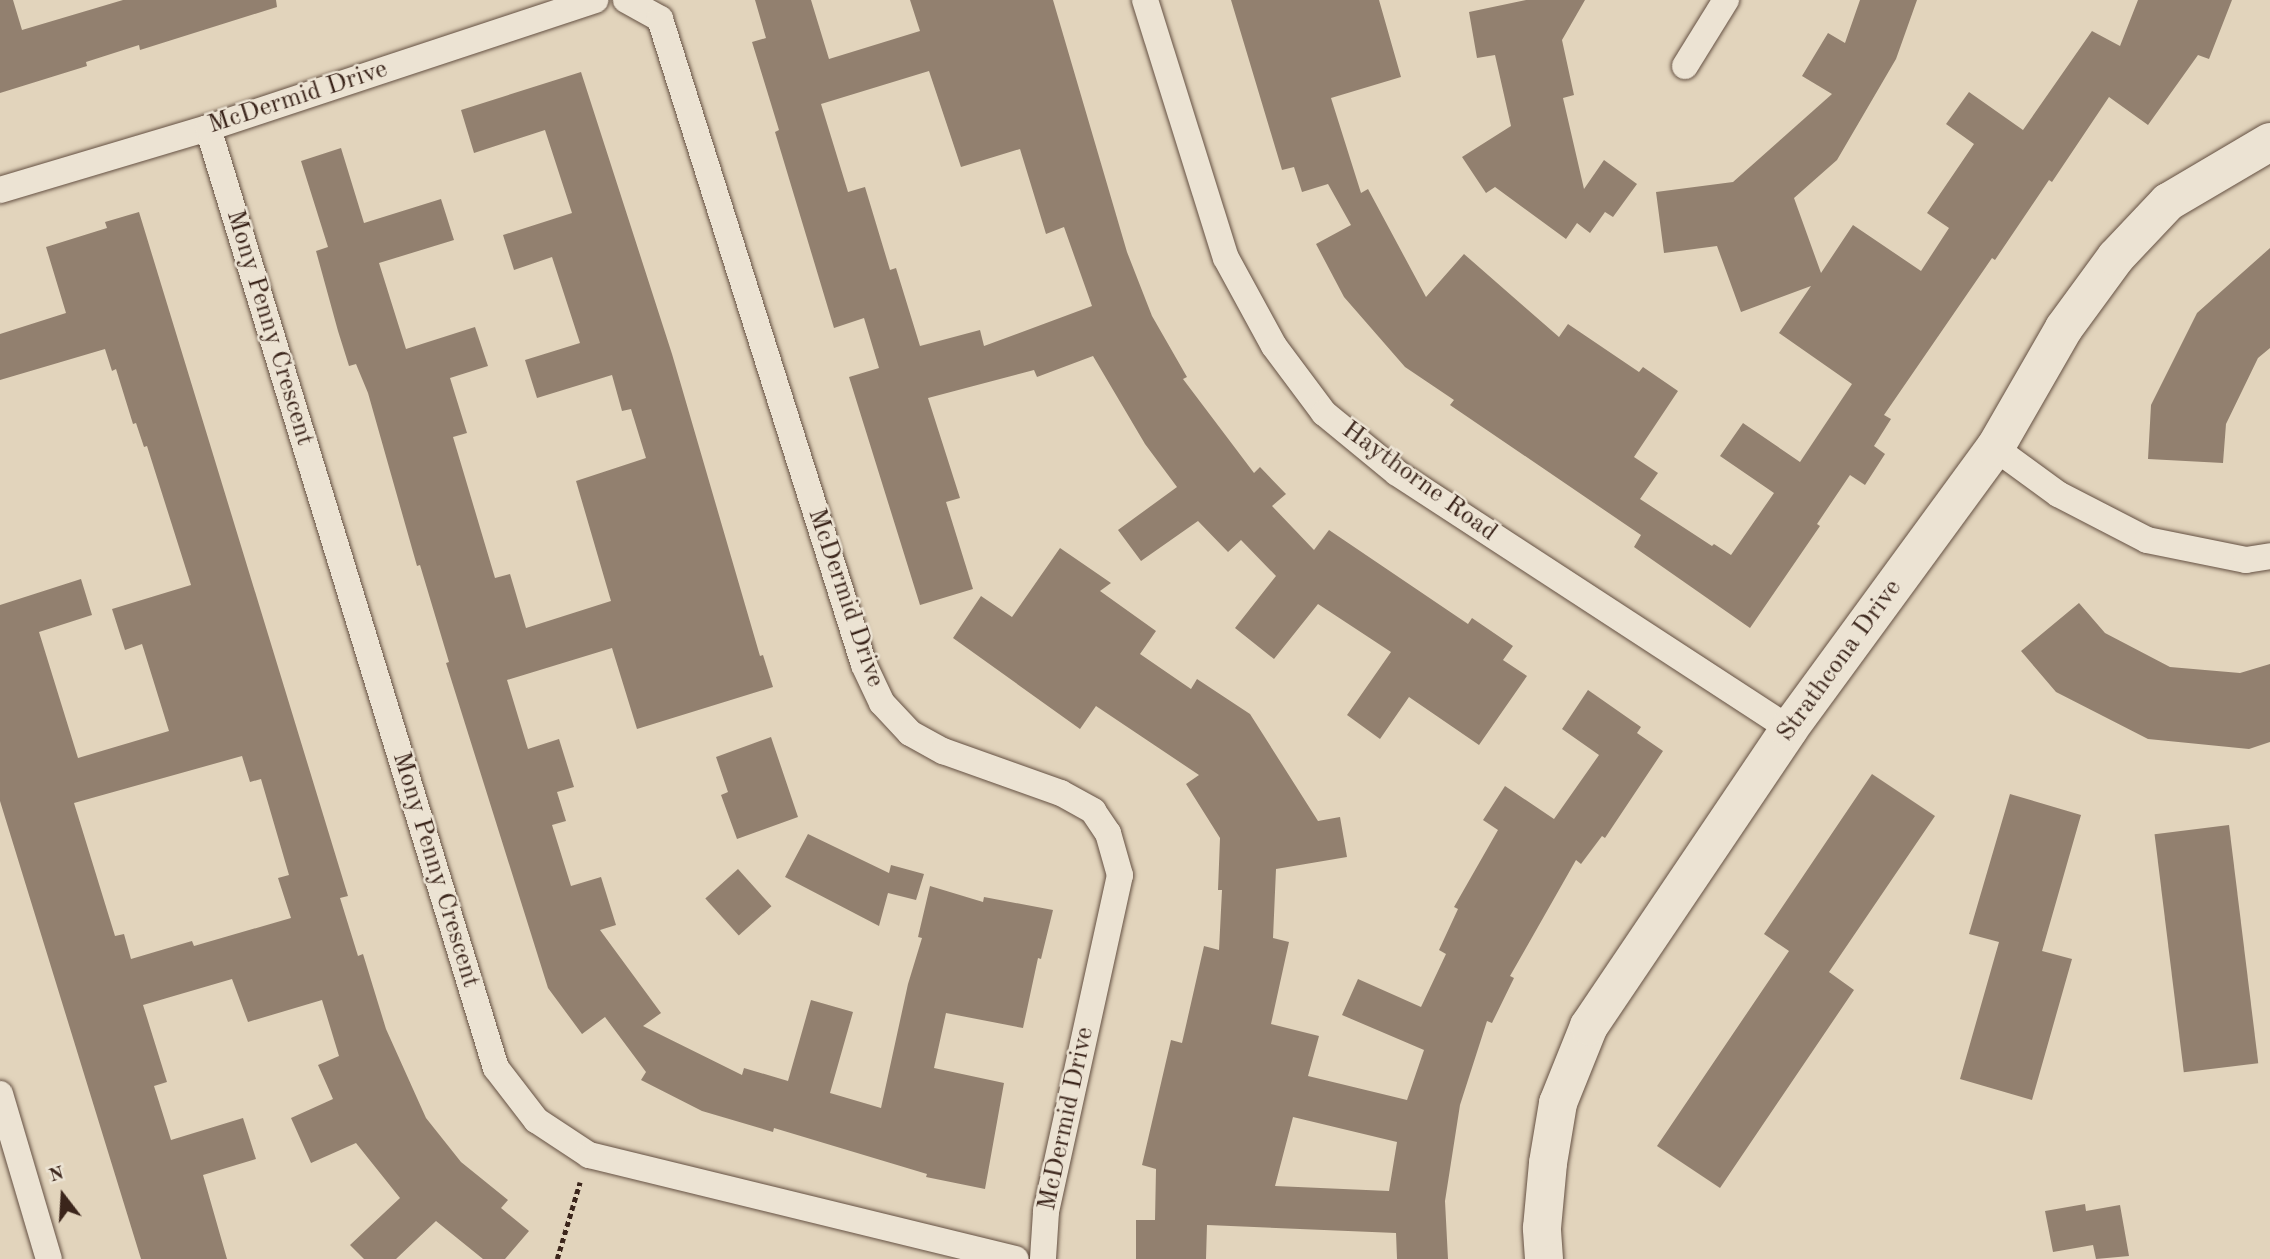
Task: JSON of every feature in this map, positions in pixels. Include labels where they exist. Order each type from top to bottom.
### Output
[{"type":"street","name":"McDermid Drive","points":[[0,190],[208,128],[595,0]]},
{"type":"street","name":"McDermid Drive","points":[[626,0],[660,19],[864,665],[882,704],[910,733],[943,751],[1061,793],[1093,811],[1108,833],[1120,875],[1046,1212],[1043,1259]]},
{"type":"street","name":"Haythorne Road","points":[[1145,0],[1226,258],[1274,346],[1324,413],[1397,473],[1789,729]]},
{"type":"street","points":[[1685,66],[1726,0]]},
{"type":"street","name":"Mony Penny Crescent","points":[[208,128],[496,1068],[536,1120],[589,1155],[1015,1259]]},
{"type":"street","name":"Strathcona Drive","points":[[1544,1259],[1542,1228],[1548,1163],[1558,1103],[1589,1026],[1789,729],[1995,448],[2064,328],[2116,257],[2168,202],[2270,142]]},
{"type":"street","points":[[1995,448],[2058,494],[2147,540],[2246,560],[2270,556]]},
{"type":"street","points":[[0,1094],[49,1259]]},
{"type":"path","points":[[556,1259],[589,1155]]},
{"type":"building","points":[[0,0],[13,0],[22,30],[123,0],[276,0],[277,7],[140,50],[139,45],[86,62],[87,66],[0,93]]},
{"type":"building","points":[[755,0],[811,0],[829,59],[920,31],[910,0],[1053,0],[1127,252],[1152,316],[1187,377],[1183,379],[1254,473],[1260,467],[1286,494],[1272,506],[1314,550],[1329,530],[1468,624],[1472,618],[1513,646],[1503,660],[1527,676],[1479,745],[1409,697],[1380,739],[1347,715],[1391,652],[1318,604],[1274,659],[1235,628],[1276,576],[1241,540],[1228,552],[1198,521],[1141,561],[1118,530],[1177,487],[1145,444],[1093,356],[1037,377],[1034,370],[928,398],[960,498],[946,502],[973,589],[920,605],[849,377],[879,368],[864,318],[834,328],[775,132],[779,130],[752,42],[766,38]],"holes":[[[929,71],[961,167],[1020,149],[1046,234],[1064,227],[1092,306],[984,346],[980,330],[920,346],[896,268],[890,270],[865,187],[848,192],[821,104]]]},
{"type":"building","points":[[1231,0],[1379,0],[1401,77],[1331,98],[1361,193],[1368,189],[1426,297],[1464,254],[1559,337],[1568,324],[1639,372],[1643,367],[1678,391],[1634,457],[1658,473],[1640,499],[1712,546],[1714,544],[1731,555],[1774,493],[1720,456],[1743,423],[1800,462],[1852,384],[1779,333],[1811,286],[1741,312],[1717,246],[1664,253],[1656,192],[1733,182],[1832,94],[1802,76],[1828,33],[1845,43],[1860,0],[1917,0],[1896,59],[1837,160],[1794,198],[1821,273],[1853,225],[1921,271],[1949,228],[1927,213],[1974,144],[1946,124],[1969,92],[2023,130],[2092,31],[2120,46],[2138,0],[2232,0],[2209,59],[2198,55],[2148,125],[2109,97],[2052,182],[2049,180],[1995,260],[1992,258],[1884,415],[1891,419],[1874,446],[1885,454],[1865,485],[1850,475],[1817,524],[1820,526],[1750,628],[1634,547],[1641,535],[1450,405],[1454,400],[1405,367],[1344,297],[1316,244],[1351,225],[1328,184],[1302,192],[1294,167],[1282,170]]},
{"type":"building","points":[[1526,0],[1585,0],[1562,40],[1574,95],[1563,98],[1584,189],[1604,160],[1637,184],[1613,217],[1605,212],[1590,233],[1577,223],[1566,239],[1495,187],[1486,193],[1462,157],[1511,126],[1495,55],[1477,58],[1469,12]]},
{"type":"building","points":[[581,72],[672,354],[760,656],[763,655],[773,687],[637,729],[612,648],[507,680],[528,749],[559,739],[574,787],[557,792],[566,821],[552,825],[571,886],[601,877],[616,925],[600,930],[661,1013],[643,1026],[742,1075],[744,1068],[788,1081],[811,1000],[853,1012],[830,1093],[881,1108],[908,984],[922,938],[918,937],[930,886],[983,902],[984,897],[1053,910],[1041,959],[1038,958],[1023,1028],[946,1013],[934,1068],[1004,1083],[985,1189],[926,1177],[927,1174],[774,1128],[773,1132],[702,1111],[641,1080],[646,1072],[605,1017],[582,1034],[548,988],[446,663],[449,662],[420,565],[417,566],[368,393],[356,364],[349,366],[338,331],[316,251],[328,247],[301,161],[341,148],[364,223],[441,199],[454,240],[379,263],[406,349],[475,327],[488,366],[450,378],[467,433],[453,437],[495,578],[510,574],[526,628],[611,601],[576,481],[646,458],[631,409],[622,411],[612,375],[537,398],[525,360],[580,343],[552,257],[514,270],[503,235],[572,213],[545,130],[474,153],[461,110]]},
{"type":"building","points":[[139,212],[348,896],[340,898],[358,956],[363,954],[386,1029],[426,1118],[461,1162],[508,1200],[501,1208],[529,1231],[505,1259],[483,1259],[436,1221],[396,1259],[364,1259],[350,1245],[400,1198],[356,1143],[311,1163],[291,1118],[333,1099],[318,1065],[339,1056],[322,1000],[248,1022],[232,979],[143,1005],[167,1082],[154,1086],[171,1140],[243,1118],[256,1159],[203,1175],[227,1259],[141,1259],[0,801],[0,605],[81,579],[92,615],[39,632],[78,758],[169,731],[142,644],[125,650],[112,609],[191,585],[147,446],[144,447],[136,423],[133,424],[116,369],[112,371],[105,349],[0,380],[0,334],[66,313],[46,247],[107,228],[105,222]],"holes":[[[242,756],[250,782],[261,779],[289,875],[278,878],[291,918],[194,946],[192,941],[131,959],[124,934],[115,936],[74,803]]]},
{"type":"building","points":[[2270,248],[2270,348],[2258,358],[2226,424],[2223,463],[2148,459],[2151,405],[2197,313]]},
{"type":"building","points":[[1060,548],[1111,583],[1100,591],[1156,631],[1140,654],[1191,689],[1197,679],[1250,714],[1318,821],[1340,817],[1347,857],[1276,869],[1273,938],[1289,942],[1271,1024],[1319,1036],[1308,1076],[1407,1100],[1424,1050],[1342,1015],[1358,979],[1421,1007],[1446,954],[1439,950],[1458,909],[1454,907],[1498,830],[1483,820],[1505,786],[1554,819],[1599,755],[1562,729],[1588,690],[1641,727],[1637,733],[1663,751],[1605,838],[1602,836],[1581,864],[1576,860],[1510,976],[1514,978],[1492,1023],[1487,1021],[1460,1105],[1445,1201],[1448,1259],[1397,1259],[1396,1233],[1207,1225],[1206,1259],[1136,1259],[1136,1220],[1155,1220],[1156,1169],[1142,1165],[1171,1040],[1182,1043],[1204,946],[1219,950],[1222,890],[1218,890],[1220,838],[1186,784],[1199,775],[1096,706],[1080,729],[953,638],[981,596],[1012,617]],"holes":[[[1293,1117],[1397,1142],[1389,1191],[1275,1186]]]},
{"type":"building","points":[[2079,603],[2105,633],[2170,667],[2240,673],[2270,664],[2270,742],[2249,749],[2148,739],[2056,692],[2021,651]]},
{"type":"building","points":[[771,737],[798,817],[737,839],[721,795],[728,792],[716,757]]},
{"type":"building","points":[[1872,774],[1935,816],[1829,972],[1854,990],[1720,1188],[1657,1146],[1789,951],[1764,934]]},
{"type":"building","points":[[2010,794],[2081,815],[2042,951],[2072,959],[2032,1100],[1960,1079],[1999,942],[1969,934]]},
{"type":"building","points":[[2229,825],[2258,1063],[2184,1072],[2155,834]]},
{"type":"building","points":[[808,834],[889,873],[891,865],[924,874],[916,900],[888,893],[879,926],[785,877]]},
{"type":"building","points":[[738,869],[771,906],[739,936],[705,898]]},
{"type":"building","points":[[2085,1204],[2086,1211],[2120,1205],[2129,1256],[2096,1259],[2093,1245],[2053,1252],[2045,1211]]}]
